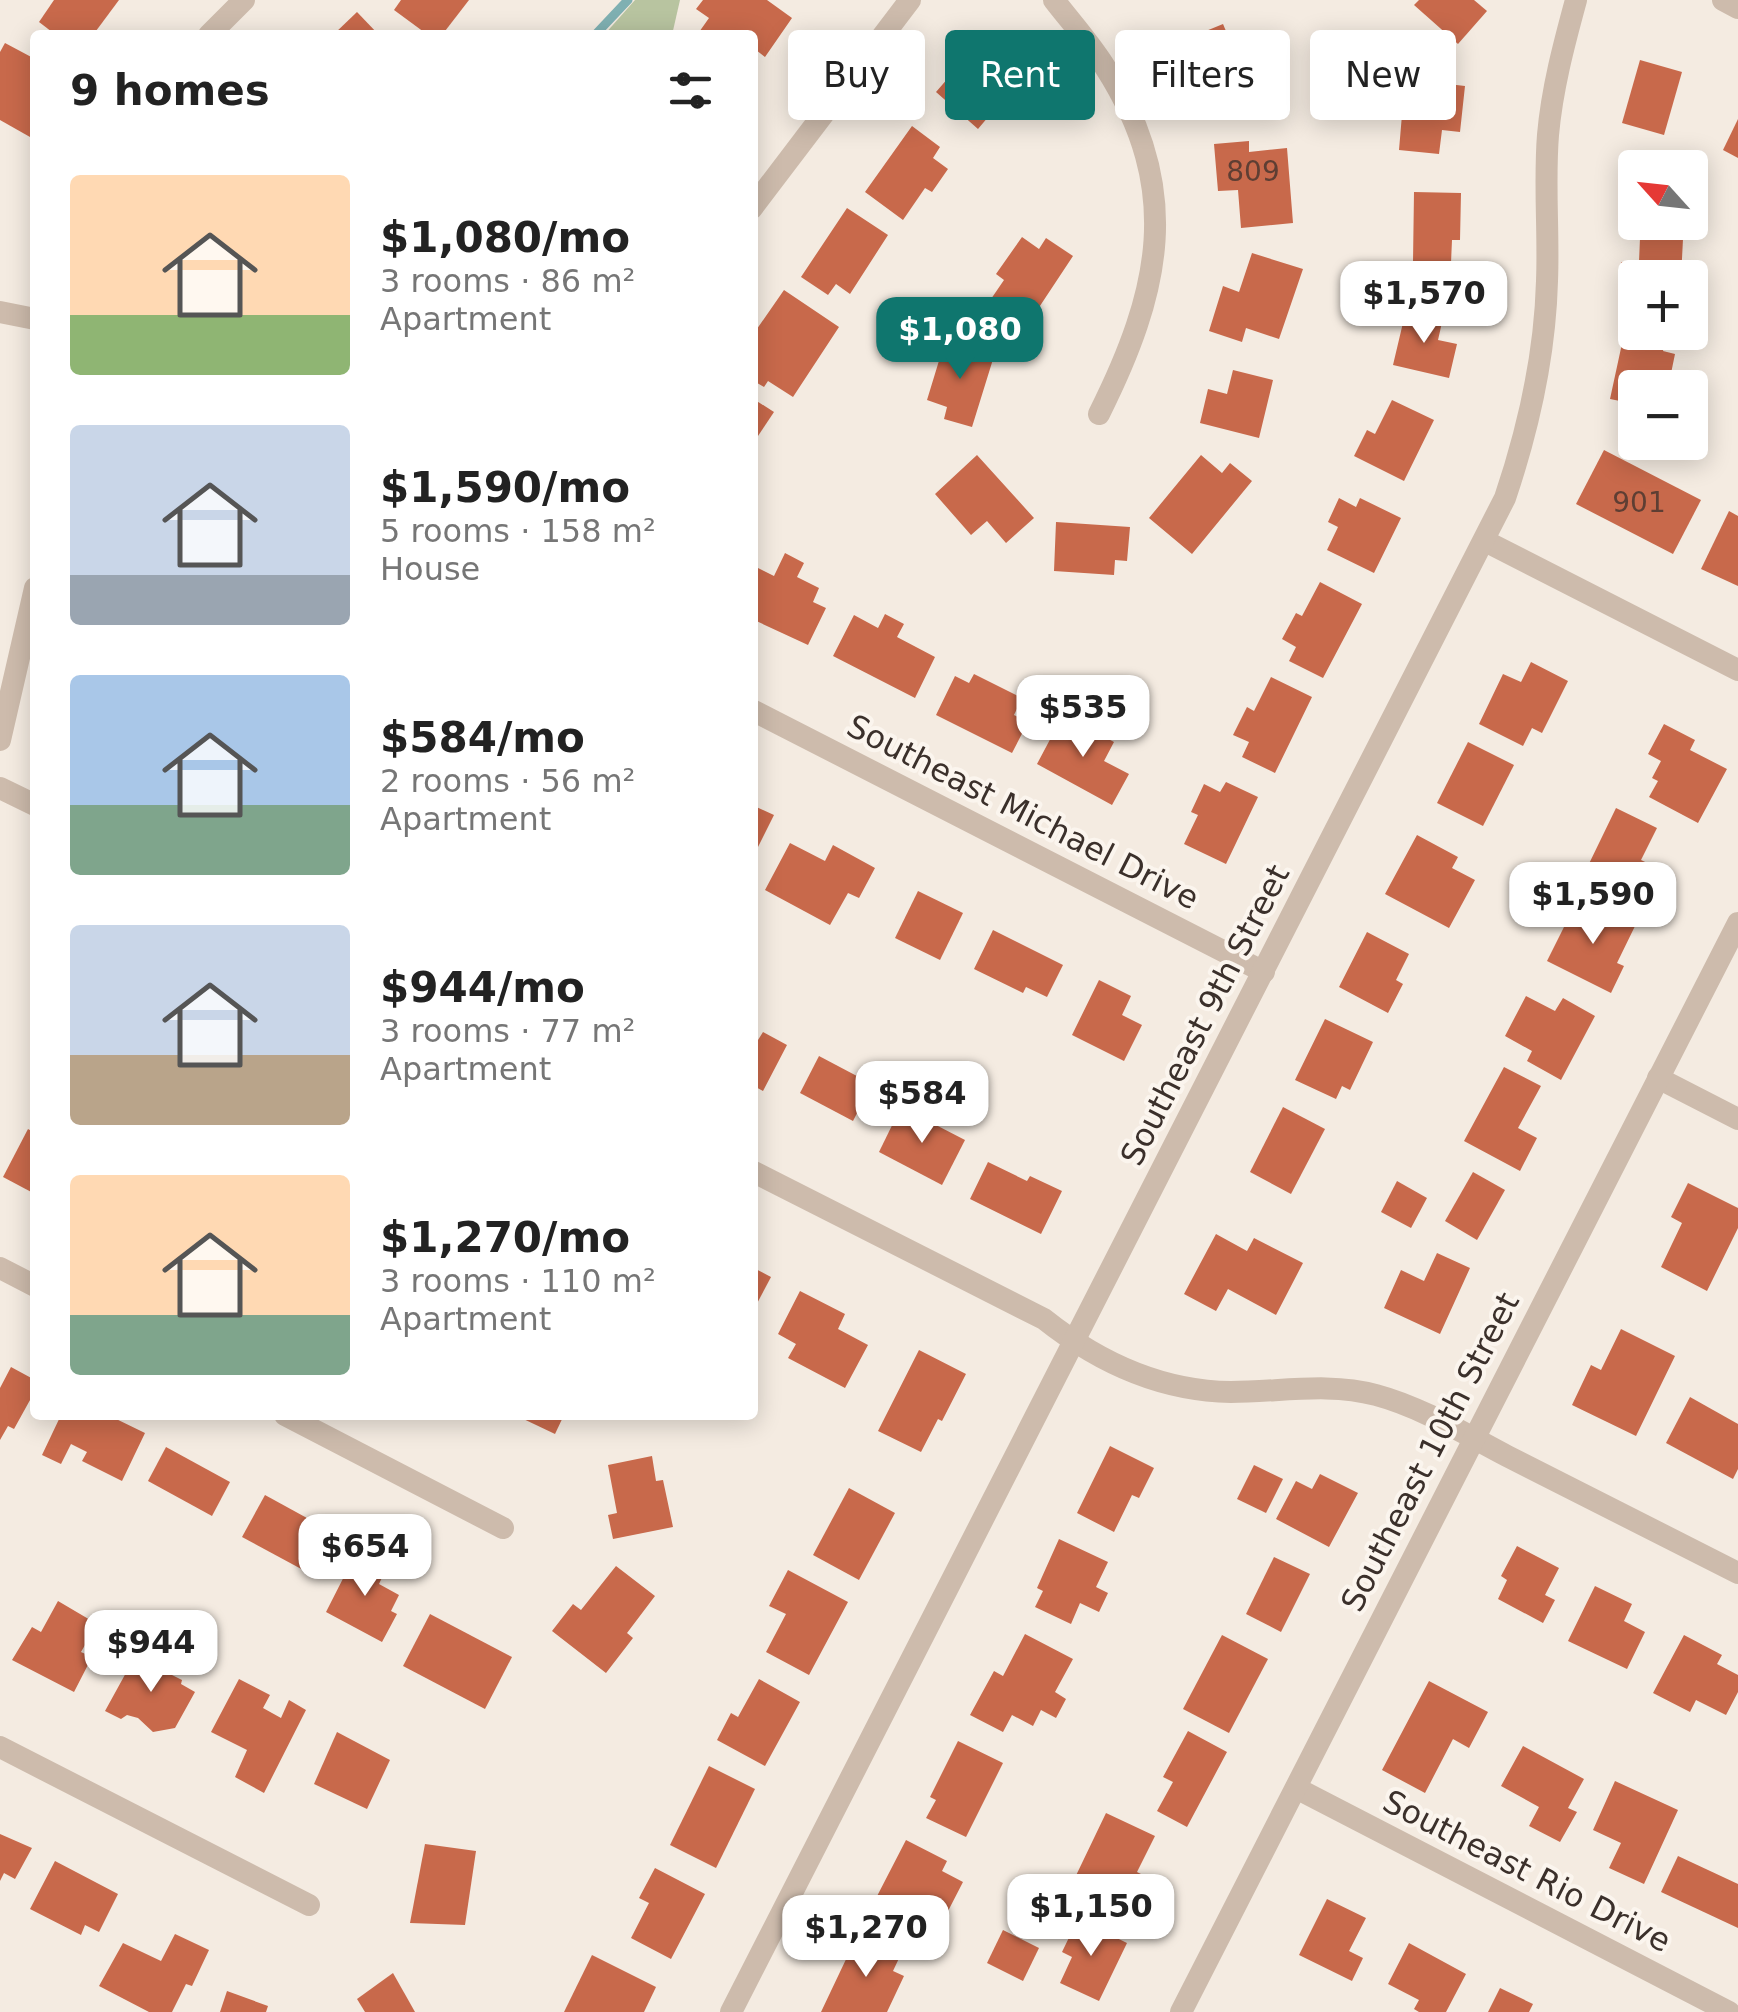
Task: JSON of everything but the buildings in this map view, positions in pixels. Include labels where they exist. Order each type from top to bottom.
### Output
[{"type":"street","points":[[214,30],[244,0]]},
{"type":"street","points":[[758,200],[910,0]]},
{"type":"street","points":[[1054,0],[1104,65],[1124,100],[1138,134],[1154,204],[1156,247],[1150,287],[1139,326],[1099,414]]},
{"type":"street","name":"Southeast 9th Street","points":[[731,2012],[1485,541],[1516,466],[1536,390],[1547,279],[1548,134],[1576,0]]},
{"type":"street","points":[[1723,0],[1738,8]]},
{"type":"street","points":[[0,312],[30,318]]},
{"type":"street","points":[[1485,541],[1738,670]]},
{"type":"street","points":[[0,740],[30,610]]},
{"type":"street","name":"Southeast Michael Drive","points":[[758,713],[1264,972]]},
{"type":"street","points":[[0,788],[30,803]]},
{"type":"street","name":"Southeast 10th Street","points":[[1181,2012],[1738,923]]},
{"type":"street","points":[[1658,1078],[1738,1119]]},
{"type":"street","points":[[758,1174],[1044,1319],[1074,1343],[1155,1382],[1230,1392],[1332,1389],[1374,1394],[1472,1438],[1738,1573]]},
{"type":"street","points":[[0,1268],[30,1283]]},
{"type":"street","points":[[294,1420],[503,1528]]},
{"type":"street","points":[[0,1747],[310,1905]]},
{"type":"street","name":"Southeast Rio Drive","points":[[1296,1788],[1729,2012]]},
{"type":"green space","points":[[635,0],[680,0],[673,30],[608,30]]},
{"type":"waterway","points":[[600,30],[628,0]]}]
